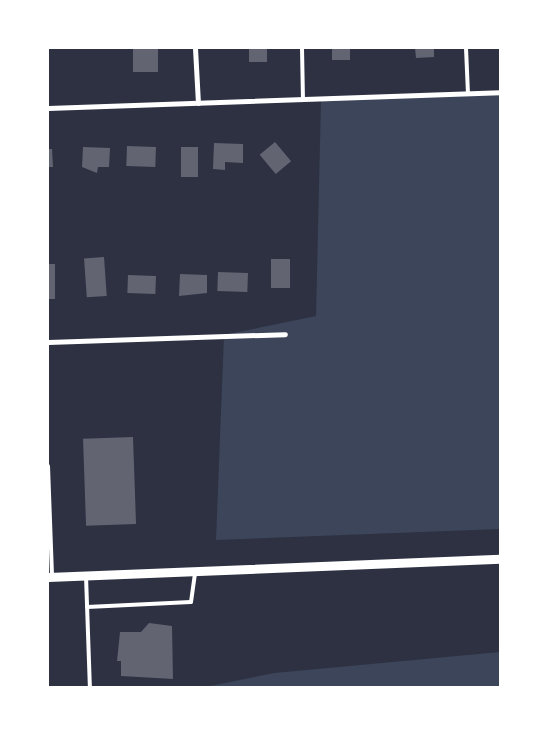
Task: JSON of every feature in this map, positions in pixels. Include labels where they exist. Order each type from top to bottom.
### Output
[{"type":"street","points":[[195,48],[198,103]]},
{"type":"street","points":[[48,108],[500,92]]},
{"type":"street","points":[[48,342],[285,334]]},
{"type":"street","points":[[50,577],[500,559]]},
{"type":"lane","points":[[302,48],[303,99]]},
{"type":"lane","points":[[466,48],[468,93]]},
{"type":"lane","points":[[48,466],[50,577]]},
{"type":"lane","points":[[87,607],[191,602],[195,571]]},
{"type":"lane","points":[[86,576],[90,688]]},
{"type":"shaded area","points":[[500,92],[500,529],[216,540],[224,335],[316,316],[321,100]]},
{"type":"shaded area","points":[[500,652],[500,687],[205,687],[274,673]]},
{"type":"building","points":[[133,48],[158,48],[158,72],[133,72]]},
{"type":"building","points":[[249,48],[267,48],[267,62],[249,62]]},
{"type":"building","points":[[332,48],[350,48],[350,60],[332,60]]},
{"type":"building","points":[[415,48],[434,48],[434,57],[416,58]]},
{"type":"building","points":[[275,142],[291,161],[276,174],[260,155]]},
{"type":"building","points":[[214,143],[243,144],[243,163],[225,162],[225,170],[213,169]]},
{"type":"building","points":[[127,146],[156,147],[155,167],[126,166]]},
{"type":"building","points":[[83,147],[110,148],[109,167],[98,167],[97,173],[82,167]]},
{"type":"building","points":[[181,147],[198,147],[198,177],[181,177]]},
{"type":"building","points":[[48,149],[52,149],[53,167],[48,167]]},
{"type":"building","points":[[104,257],[107,296],[87,297],[84,258]]},
{"type":"building","points":[[271,259],[290,259],[290,288],[271,288]]},
{"type":"building","points":[[48,264],[55,264],[55,299],[48,299]]},
{"type":"building","points":[[218,272],[248,273],[247,292],[217,291]]},
{"type":"building","points":[[180,274],[207,275],[207,293],[179,296]]},
{"type":"building","points":[[128,275],[156,276],[155,294],[127,293]]},
{"type":"building","points":[[133,437],[136,524],[86,526],[83,439]]},
{"type":"building","points":[[149,623],[172,626],[173,679],[121,676],[121,661],[117,661],[120,632],[141,632]]}]
